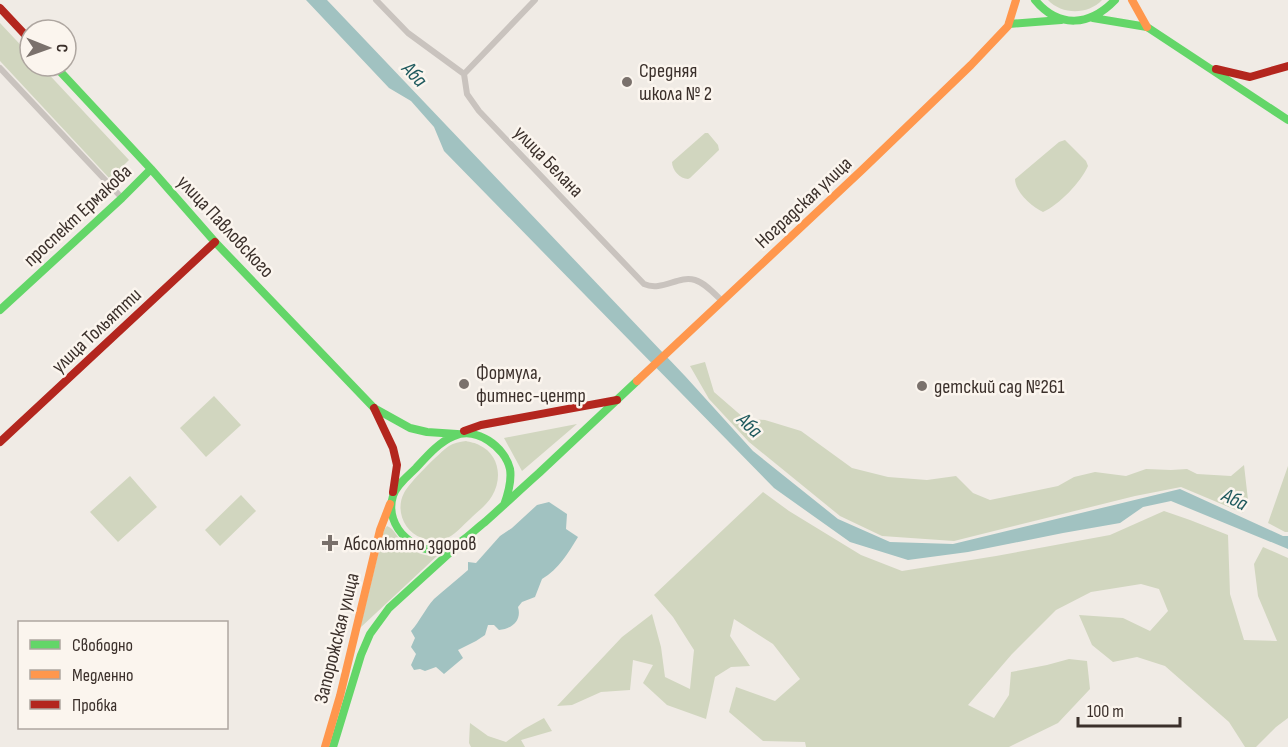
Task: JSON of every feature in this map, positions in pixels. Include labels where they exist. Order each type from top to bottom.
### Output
[{"type":"main road","points":[[1016,0],[1009,24],[1078,21],[1093,18],[1147,27],[1288,120]]},
{"type":"main road","points":[[1035,0],[1049,14],[1063,20]]},
{"type":"main road","points":[[1093,18],[1104,11],[1114,0]]},
{"type":"main road","points":[[1132,0],[1147,27]]},
{"type":"main road","points":[[0,8],[18,27]]},
{"type":"main road","name":"Ноградская улица","points":[[504,505],[975,62],[1009,24]]},
{"type":"main road","points":[[1210,68],[1250,77],[1288,66]]},
{"type":"main road","name":"улица Павловского","points":[[66,78],[215,242],[374,408],[410,428],[427,432],[457,434]]},
{"type":"main road","name":"проспект Ермакова","points":[[0,310],[151,169]]},
{"type":"main road","name":"улица Тольятти","points":[[0,442],[215,242]]},
{"type":"main road","points":[[457,434],[474,434],[498,447],[508,462],[510,478],[508,495],[504,505],[463,541],[448,549],[433,551],[420,548],[411,543],[397,526],[391,502],[393,492],[425,458],[446,441],[457,434],[481,425],[617,400]]},
{"type":"main road","name":"улица Павловского","points":[[374,408],[393,448],[397,465],[393,492]]},
{"type":"main road","name":"Запорожская улица","points":[[325,747],[340,696],[380,530],[391,502]]},
{"type":"main road","name":"Запорожская улица","points":[[333,747],[370,634],[389,608],[463,541]]},
{"type":"street","points":[[376,0],[408,33],[464,74],[536,0]]},
{"type":"street","points":[[0,68],[122,198]]},
{"type":"street","name":"улица Белана","points":[[464,74],[467,94],[479,111],[644,284],[656,287],[693,279],[702,283],[722,300]]},
{"type":"green space","points":[[1048,0],[1102,0],[1082,11],[1068,11]]},
{"type":"green space","points":[[0,23],[18,42],[18,78],[52,78],[129,160],[110,179],[0,61]]},
{"type":"green space","points":[[705,133],[708,133],[718,145],[719,150],[690,178],[679,176],[672,162]]},
{"type":"green space","points":[[1065,140],[1086,161],[1088,166],[1069,192],[1043,212],[1025,198],[1018,189],[1015,179],[1059,142]]},
{"type":"green space","points":[[705,362],[714,392],[744,418],[765,420],[801,431],[852,468],[888,477],[927,480],[956,476],[973,493],[990,500],[1058,486],[1074,477],[1095,472],[1126,476],[1146,469],[1187,469],[1197,474],[1231,476],[1244,465],[1248,500],[1243,513],[1181,487],[1135,496],[954,541],[882,536],[840,516],[749,442],[709,399],[690,366]]},
{"type":"green space","points":[[214,396],[241,425],[206,457],[180,428]]},
{"type":"green space","points":[[577,424],[522,471],[504,438]]},
{"type":"green space","points":[[466,441],[486,449],[495,460],[498,474],[492,496],[448,538],[434,540],[422,538],[410,531],[403,520],[400,506],[404,493],[444,450],[453,444]]},
{"type":"green space","points":[[1288,466],[1288,532],[1285,532],[1268,523]]},
{"type":"green space","points":[[130,476],[157,507],[118,542],[90,512]]},
{"type":"green space","points":[[763,492],[789,511],[861,555],[902,571],[1110,535],[1164,511],[1228,535],[1230,594],[1244,640],[1277,641],[1258,596],[1254,564],[1263,547],[1288,558],[1288,718],[1256,747],[1245,747],[1229,722],[1165,666],[1137,657],[1113,662],[1092,645],[1079,615],[1123,618],[1150,631],[1168,611],[1159,589],[1141,584],[1091,592],[1056,610],[1012,654],[968,705],[994,718],[1009,695],[1011,672],[1069,659],[1087,661],[1090,689],[1058,723],[1009,747],[806,747],[805,742],[763,741],[729,712],[736,687],[775,701],[800,679],[773,644],[734,619],[730,636],[750,666],[731,667],[715,677],[706,719],[667,705],[643,683],[653,665],[633,660],[630,690],[601,692],[572,705],[557,706],[622,637],[652,614],[661,647],[665,677],[690,689],[694,650],[673,617],[654,595]]},
{"type":"green space","points":[[241,495],[256,511],[220,546],[205,530]]},
{"type":"green space","points":[[387,526],[413,550],[437,556],[360,628],[384,530]]},
{"type":"green space","points":[[544,718],[552,731],[521,740],[525,747],[471,747],[469,743],[470,723],[488,736],[506,742]]},
{"type":"water","name":"Аба","points":[[306,0],[327,0],[685,376],[753,451],[838,519],[890,542],[953,544],[1180,489],[1283,536],[1288,536],[1288,549],[1171,501],[1143,507],[1120,523],[968,552],[908,560],[850,542],[774,488],[444,151],[434,127],[411,101],[389,88]]},
{"type":"water","points":[[549,502],[567,514],[566,529],[578,537],[558,566],[542,579],[535,597],[522,602],[518,607],[519,616],[515,623],[499,630],[494,625],[488,625],[485,635],[458,650],[463,658],[444,674],[436,667],[425,671],[414,670],[411,665],[416,654],[411,647],[415,638],[411,631],[431,603],[468,570],[468,562],[476,563],[500,536],[537,505]]},
{"type":"traffic: fast","points":[[1035,0],[1054,16],[1075,21],[1095,15],[1115,0]]},
{"type":"traffic: fast","points":[[1093,18],[1147,27],[1288,120]]},
{"type":"traffic: fast","points":[[1009,24],[1061,20]]},
{"type":"traffic: fast","points":[[66,78],[215,242],[374,408],[410,428],[427,432],[457,434]]},
{"type":"traffic: fast","points":[[0,310],[151,169]]},
{"type":"traffic: fast","points":[[504,505],[505,501],[508,492],[510,478],[507,461],[496,446],[488,440],[480,436],[463,434],[454,436],[429,454],[397,488],[391,508],[398,529],[415,544],[437,551],[453,547],[492,516],[539,473],[637,381]]},
{"type":"traffic: fast","points":[[333,747],[361,655],[370,634],[389,608],[456,547]]},
{"type":"traffic: slow","points":[[637,381],[971,65],[1008,26],[1016,0]]},
{"type":"traffic: slow","points":[[1132,0],[1147,27]]},
{"type":"traffic: slow","points":[[325,747],[340,696],[380,530],[390,504]]},
{"type":"traffic: jam","points":[[0,8],[18,27]]},
{"type":"traffic: jam","points":[[1216,69],[1250,77],[1288,66]]},
{"type":"traffic: jam","points":[[0,442],[215,242]]},
{"type":"traffic: jam","points":[[464,431],[481,425],[617,400]]},
{"type":"traffic: jam","points":[[374,408],[393,448],[397,465],[393,492]]},
{"type":"place","name":"Средняя школа № 2","points":[[627,82]]},
{"type":"place","name":"Формула, фитнес-центр","points":[[464,384]]},
{"type":"place","name":"детский сад №261","points":[[922,386]]},
{"type":"place","name":"Абсолютно здоров","points":[[330,543]]}]
